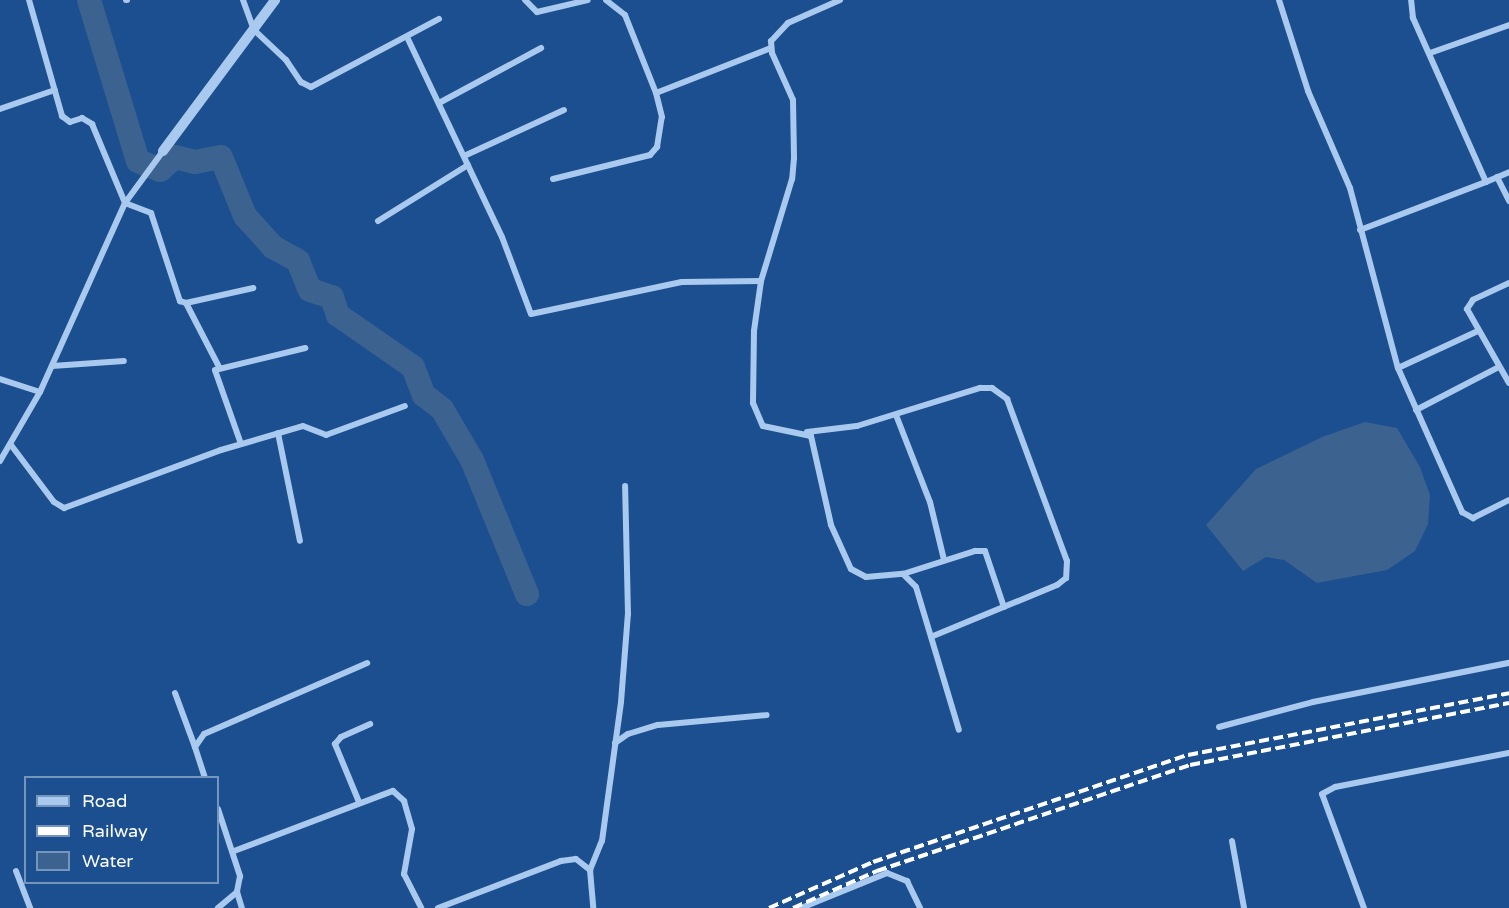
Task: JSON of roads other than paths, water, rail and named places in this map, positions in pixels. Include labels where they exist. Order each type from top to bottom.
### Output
[{"type":"street","points":[[28,0],[65,121],[82,118],[92,123],[125,203],[151,213],[176,294],[186,303],[219,367],[215,378],[241,444]]},
{"type":"street","points":[[243,0],[254,30],[286,60],[301,82],[311,87],[439,19]]},
{"type":"street","points":[[0,461],[40,392],[125,203],[275,0]]},
{"type":"street","points":[[525,0],[532,10],[544,12],[588,0]]},
{"type":"street","points":[[553,179],[654,152],[662,117],[656,93],[625,15],[606,0]]},
{"type":"street","points":[[840,0],[788,23],[775,34],[771,48],[793,100],[795,135],[792,179],[761,281],[754,332],[755,414],[758,422],[771,429],[806,432],[857,426],[980,388],[992,388],[1007,399],[1068,572],[1062,583],[932,637]]},
{"type":"street","points":[[1279,0],[1308,91],[1350,188],[1398,368],[1416,410],[1465,516],[1473,518],[1509,500]]},
{"type":"street","points":[[1412,0],[1413,18],[1486,182]]},
{"type":"street","points":[[1430,53],[1509,25]]},
{"type":"street","points":[[406,37],[512,262],[531,314],[682,282],[761,281]]},
{"type":"street","points":[[439,103],[541,48]]},
{"type":"street","points":[[656,93],[771,48]]},
{"type":"street","points":[[0,109],[55,90]]},
{"type":"street","points":[[464,156],[564,110]]},
{"type":"street","points":[[378,221],[468,165]]},
{"type":"street","points":[[1360,230],[1509,172]]},
{"type":"street","points":[[1497,177],[1509,201]]},
{"type":"street","points":[[1509,283],[1468,304],[1468,314],[1509,383]]},
{"type":"street","points":[[186,303],[253,288]]},
{"type":"street","points":[[1398,368],[1478,331]]},
{"type":"street","points":[[219,367],[305,348]]},
{"type":"street","points":[[52,366],[124,361]]},
{"type":"street","points":[[1416,410],[1500,367]]},
{"type":"street","points":[[0,379],[40,392]]},
{"type":"street","points":[[11,445],[54,502],[64,508],[241,444],[308,425],[326,435],[405,406]]},
{"type":"street","points":[[896,415],[927,492],[944,560]]},
{"type":"street","points":[[806,432],[814,443],[823,501],[847,564],[867,577],[903,574],[944,560],[985,551],[1004,607]]},
{"type":"street","points":[[278,433],[300,541]]},
{"type":"street","points":[[593,908],[590,870],[602,841],[628,614],[625,486]]},
{"type":"street","points":[[903,574],[916,587],[959,730]]},
{"type":"street","points":[[195,747],[204,734],[366,663]]},
{"type":"street","points":[[1219,727],[1323,699],[1509,663]]},
{"type":"street","points":[[175,693],[205,776]]},
{"type":"street","points":[[615,743],[628,734],[658,725],[767,715]]},
{"type":"street","points":[[359,802],[335,744],[370,724]]},
{"type":"street","points":[[1364,908],[1322,799],[1326,790],[1509,753]]},
{"type":"street","points":[[234,850],[386,791],[400,794],[412,829],[404,874],[421,908]]},
{"type":"street","points":[[219,812],[234,850],[240,876],[237,892],[242,908]]},
{"type":"street","points":[[1232,842],[1244,908]]},
{"type":"street","points":[[438,908],[569,859],[585,862],[590,870]]},
{"type":"street","points":[[16,871],[30,908]]},
{"type":"street","points":[[801,908],[887,873],[907,881],[920,908]]},
{"type":"street","points":[[218,908],[237,892]]},
{"type":"water","points":[[1365,422],[1397,428],[1420,467],[1430,495],[1428,524],[1415,551],[1387,570],[1317,583],[1284,560],[1266,557],[1243,571],[1206,525],[1256,469],[1322,437]]},
{"type":"waterway","points":[[89,0],[138,161],[160,170],[175,157],[195,162],[221,157],[245,216],[273,247],[298,261],[310,290],[332,297],[338,315],[413,367],[424,395],[442,409],[472,460],[527,594]]},
{"type":"railway","points":[[769,908],[873,862],[1188,755],[1509,693]]},
{"type":"railway","points":[[793,908],[877,871],[1190,765],[1509,703]]}]
